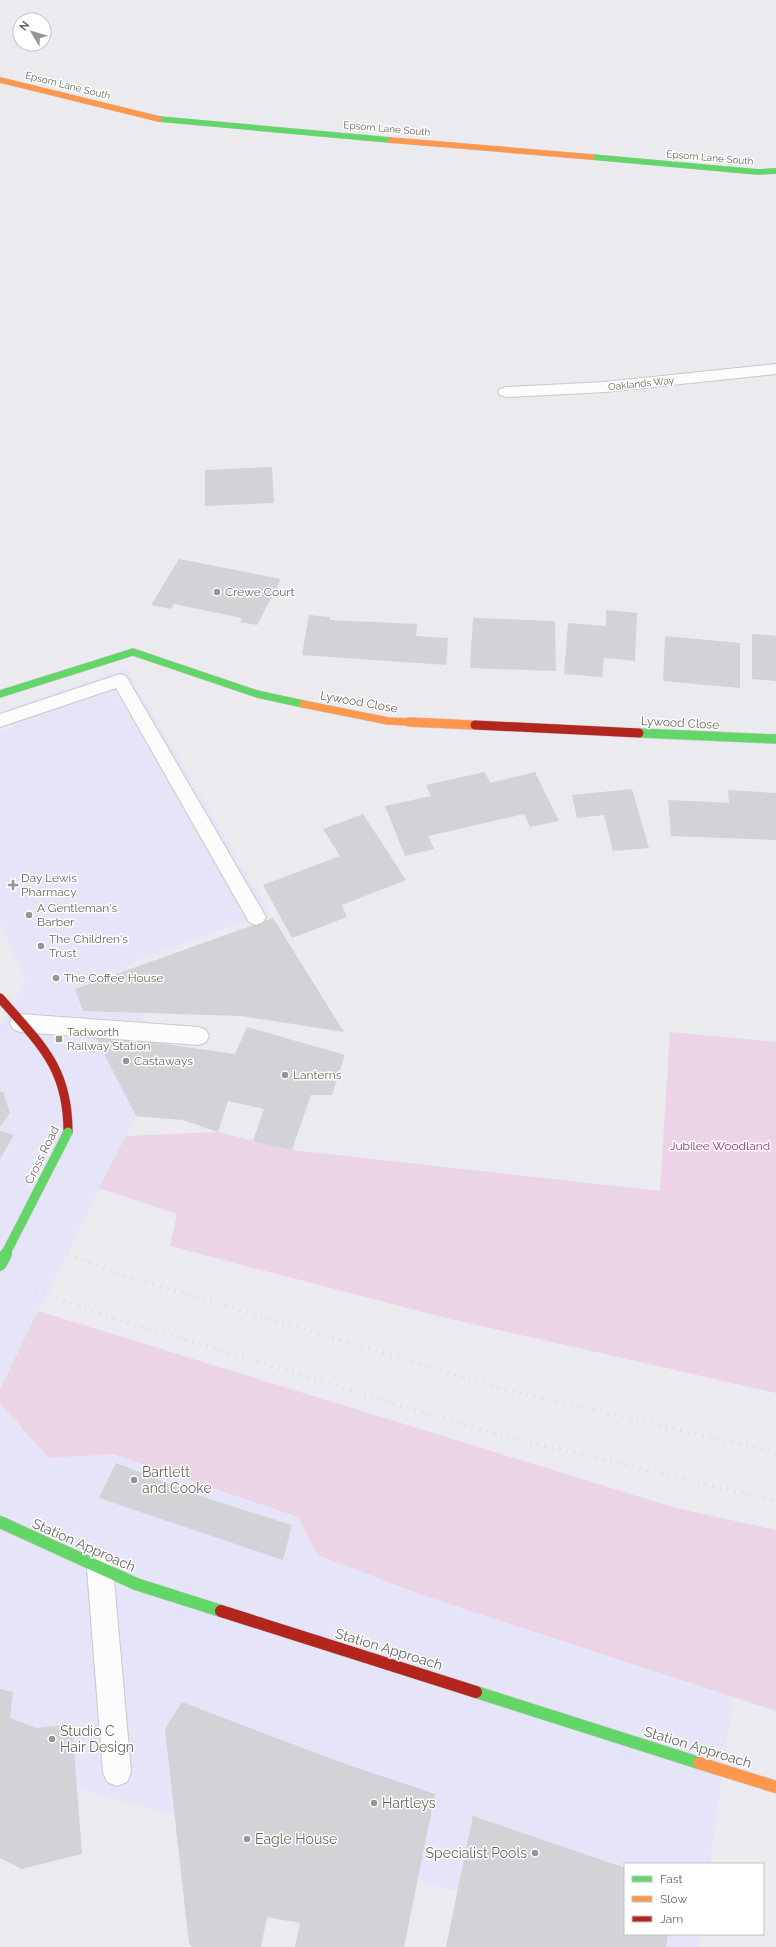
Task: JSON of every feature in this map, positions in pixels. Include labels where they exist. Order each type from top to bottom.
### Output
[{"type":"street","name":"Epsom Lane South","points":[[0,80],[156,119],[758,172],[776,171]]},
{"type":"street","name":"Oaklands Way","points":[[506,392],[605,387],[776,369]]},
{"type":"street","name":"Lywood Close","points":[[0,694],[133,652],[257,694],[388,721],[776,739]]},
{"type":"street","name":"Cross Road","points":[[0,998],[49,1055],[64,1084],[70,1120],[68,1132],[0,1265]]},
{"type":"street","name":"Station Approach","points":[[0,1522],[136,1584],[776,1787]]},
{"type":"lane","points":[[0,721],[120,680],[256,917]]},
{"type":"lane","points":[[20,1023],[199,1036]]},
{"type":"lane","points":[[100,1568],[117,1772]]},
{"type":"shaded area","points":[[126,668],[269,912],[125,965],[183,1120],[136,1116],[0,1389],[0,1024],[26,981],[0,923],[0,731],[14,727],[7,708]]},
{"type":"shaded area","points":[[0,1403],[49,1458],[113,1454],[298,1517],[318,1555],[733,1697],[710,1863],[624,1863],[624,1935],[701,1935],[699,1947],[664,1947],[0,1768]]},
{"type":"green space","name":"Jubilee Woodland","points":[[670,1032],[776,1042],[776,1393],[442,1317],[170,1246],[177,1214],[99,1188],[126,1136],[218,1132],[292,1150],[660,1191]]},
{"type":"green space","points":[[38,1311],[676,1508],[776,1530],[776,1711],[425,1596],[318,1555],[298,1517],[113,1454],[49,1458],[0,1403],[0,1389]]},
{"type":"building","points":[[272,467],[274,503],[205,506],[205,470]]},
{"type":"building","name":"Crewe Court","points":[[179,559],[281,579],[257,625],[240,622],[242,618],[174,604],[171,609],[151,605]]},
{"type":"building","points":[[606,610],[637,613],[635,661],[604,658],[602,677],[564,674],[568,623],[606,626]]},
{"type":"building","points":[[309,615],[330,617],[330,620],[417,624],[416,636],[448,638],[446,665],[302,655]]},
{"type":"building","points":[[473,618],[555,621],[556,671],[470,668]]},
{"type":"building","points":[[752,634],[776,636],[776,681],[752,679]]},
{"type":"building","points":[[665,636],[740,643],[740,688],[663,681]]},
{"type":"building","points":[[485,772],[490,783],[535,772],[559,821],[530,827],[524,814],[428,836],[434,849],[405,856],[385,806],[431,796],[426,785]]},
{"type":"building","points":[[632,789],[649,848],[613,851],[604,815],[577,818],[572,795]]},
{"type":"building","points":[[728,790],[776,793],[776,840],[671,836],[668,800],[729,803]]},
{"type":"building","points":[[363,814],[406,880],[342,905],[347,917],[292,938],[263,885],[340,856],[323,829]]},
{"type":"building","points":[[273,918],[344,1032],[241,1016],[83,1011],[75,989]]},
{"type":"building","points":[[247,1027],[345,1055],[332,1095],[311,1095],[292,1150],[253,1141],[264,1109],[228,1101],[218,1132],[183,1120],[136,1116],[94,1034],[235,1054]]},
{"type":"building","points":[[0,1092],[3,1092],[10,1113],[0,1127]]},
{"type":"building","points":[[0,1131],[14,1135],[0,1159]]},
{"type":"building","points":[[116,1463],[206,1498],[292,1525],[283,1560],[99,1498]]},
{"type":"building","points":[[0,1689],[13,1692],[10,1718],[36,1728],[72,1724],[82,1854],[22,1869],[0,1858]]},
{"type":"building","name":"Eagle House","points":[[182,1702],[334,1760],[435,1794],[404,1947],[295,1947],[300,1923],[267,1917],[261,1947],[193,1947],[189,1944],[165,1729]]},
{"type":"building","points":[[473,1816],[624,1868],[624,1935],[668,1935],[666,1947],[446,1947]]},
{"type":"railway","points":[[0,1227],[70,1255]]},
{"type":"railway","points":[[68,1254],[116,1273],[503,1389],[776,1452]]},
{"type":"railway","points":[[0,1278],[97,1313],[492,1433],[776,1501]]},
{"type":"traffic: fast","points":[[159,119],[390,140]]},
{"type":"traffic: fast","points":[[592,157],[758,172],[776,171]]},
{"type":"traffic: fast","points":[[0,694],[133,652],[257,694],[303,704]]},
{"type":"traffic: fast","points":[[639,733],[776,739]]},
{"type":"traffic: fast","points":[[0,1265],[68,1132]]},
{"type":"traffic: fast","points":[[0,1522],[136,1584],[221,1611]]},
{"type":"traffic: fast","points":[[476,1692],[699,1763]]},
{"type":"traffic: slow","points":[[0,80],[159,119]]},
{"type":"traffic: slow","points":[[390,140],[592,157]]},
{"type":"traffic: slow","points":[[303,704],[388,721],[475,725]]},
{"type":"traffic: slow","points":[[699,1763],[776,1787]]},
{"type":"traffic: jam","points":[[475,725],[639,733]]},
{"type":"traffic: jam","points":[[0,998],[50,1058],[65,1091],[68,1110],[68,1132]]},
{"type":"traffic: jam","points":[[221,1611],[476,1692]]},
{"type":"place","name":"Crewe Court","points":[[217,592]]},
{"type":"place","name":"Day Lewis Pharmacy","points":[[13,885]]},
{"type":"place","name":"A Gentleman's Barber","points":[[29,915]]},
{"type":"place","name":"The Children's Trust","points":[[41,946]]},
{"type":"place","name":"The Coffee House","points":[[56,978]]},
{"type":"place","name":"Tadworth Railway Station","points":[[59,1039]]},
{"type":"place","name":"Castaways","points":[[126,1061]]},
{"type":"place","name":"Lanterns","points":[[285,1075]]},
{"type":"place","name":"Bartlett and Cooke","points":[[134,1480]]},
{"type":"place","name":"Studio C Hair Design","points":[[52,1739]]},
{"type":"place","name":"Hartleys","points":[[374,1803]]},
{"type":"place","name":"Eagle House","points":[[247,1839]]},
{"type":"place","name":"Specialist Pools","points":[[535,1853]]}]
